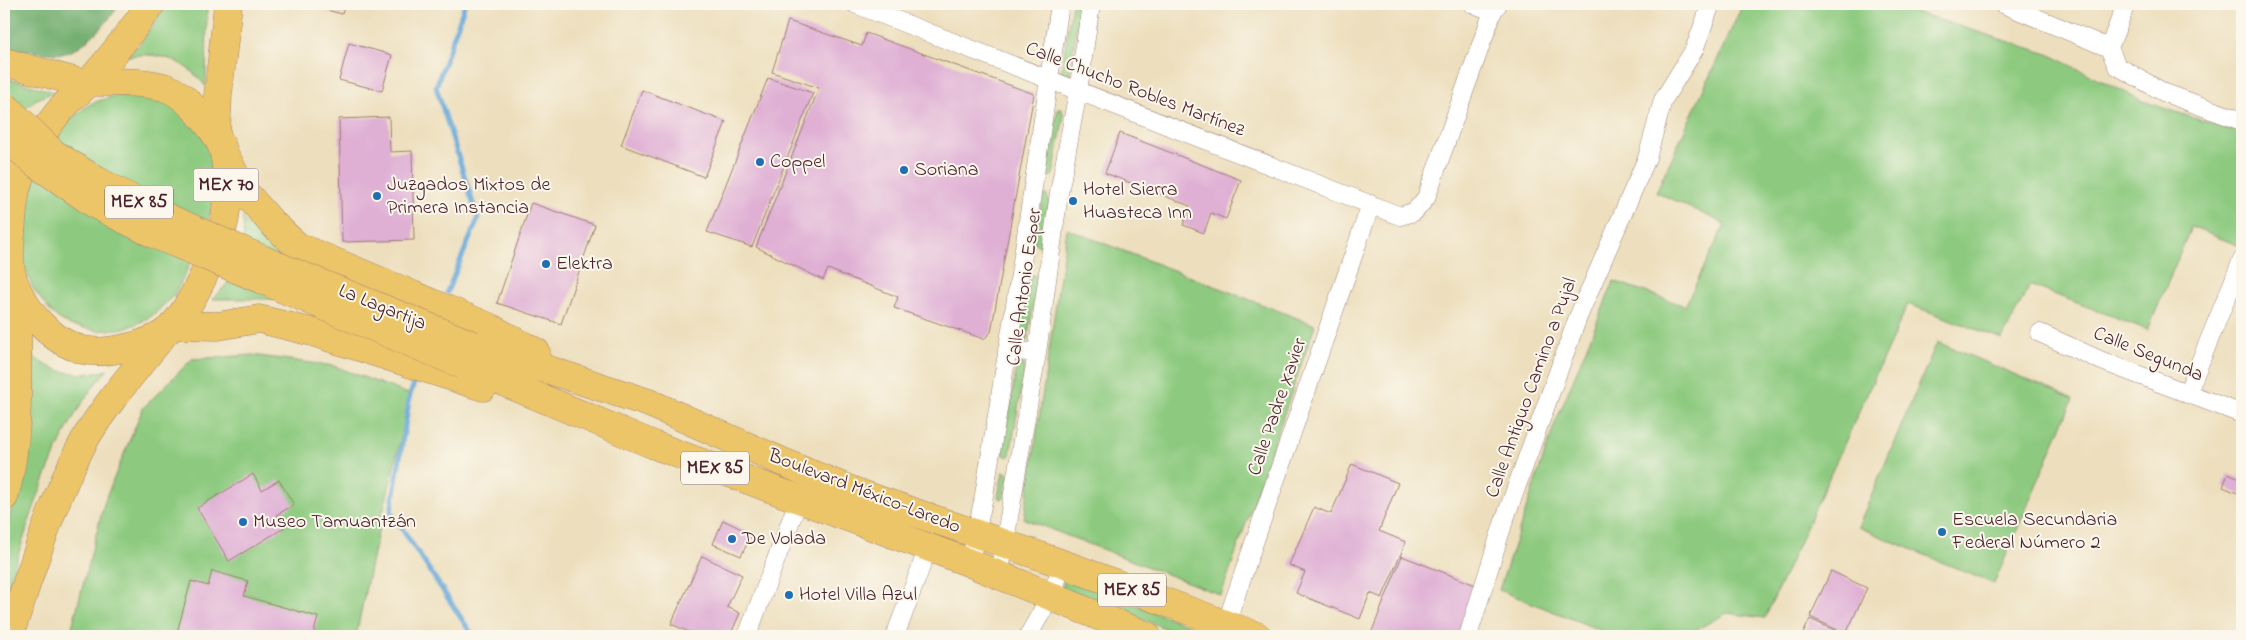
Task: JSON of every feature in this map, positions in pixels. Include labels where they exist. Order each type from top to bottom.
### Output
[{"type":"main road","points":[[4,497],[13,446],[17,404],[10,267],[12,222],[17,184],[35,149],[57,114],[88,83],[150,4]]},
{"type":"main road","name":"MEX 70","points":[[9,636],[58,495],[85,439],[200,286],[224,222],[226,188],[220,143],[218,95],[228,4]]},
{"type":"main road","points":[[4,62],[88,83],[123,82],[165,88],[188,101],[220,143],[242,189],[272,223],[298,246],[489,327],[602,386]]},
{"type":"main road","name":"MEX 85","points":[[4,105],[53,153],[96,180],[289,281]]},
{"type":"main road","name":"MEX 85","points":[[4,136],[38,165],[96,205],[156,235],[289,281]]},
{"type":"main road","points":[[312,332],[291,316],[286,300],[294,277],[303,264],[319,255]]},
{"type":"main road","points":[[10,267],[27,308],[46,329],[83,350],[109,351],[134,346],[169,329],[218,326],[258,319],[312,332],[654,445]]},
{"type":"main road","name":"La Lagartija","points":[[289,281],[468,355]]},
{"type":"main road","name":"Boulevard México-Laredo","points":[[468,355],[602,386],[649,403],[799,469],[1257,636]]},
{"type":"main road","name":"Boulevard México-Laredo","points":[[468,355],[654,445],[970,563],[1147,636]]},
{"type":"street","name":"Calle Chucho Robles Martínez","points":[[855,4],[878,8],[1078,91],[1400,216],[1414,212],[1426,198],[1496,8]]},
{"type":"street","name":"Calle Antonio Esper","points":[[970,563],[984,501],[1060,4]]},
{"type":"street","name":"Calle Antonio Esper","points":[[999,576],[1006,545],[1037,353],[1059,193],[1078,91],[1091,4]]},
{"type":"street","points":[[1474,4],[1496,8]]},
{"type":"street","name":"Calle Antiguo Camino a Pujal","points":[[1468,636],[1503,524],[1578,317],[1646,158],[1663,100],[1694,50],[1710,4]]},
{"type":"street","points":[[2003,4],[2109,48],[2117,66],[2165,93],[2242,121]]},
{"type":"street","points":[[2109,48],[2126,4]]},
{"type":"street","name":"Calle Padre Xavier","points":[[1226,624],[1371,204]]},
{"type":"street","points":[[2187,394],[2242,260]]},
{"type":"street","points":[[1022,262],[1049,266]]},
{"type":"street","name":"Calle Segunda","points":[[2040,333],[2102,361],[2242,414]]},
{"type":"street","points":[[1007,350],[1037,353]]},
{"type":"street","points":[[747,636],[799,499]]},
{"type":"street","points":[[895,636],[928,548]]},
{"type":"street","points":[[1028,636],[1050,597],[1063,564]]},
{"type":"green space","points":[[4,4],[119,4],[110,17],[88,40],[72,51],[60,54],[4,48]]},
{"type":"green space","points":[[166,4],[207,4],[206,87],[190,70],[170,59],[149,55],[125,57],[140,44]]},
{"type":"green space","points":[[1072,4],[1080,4],[1070,73],[1063,75],[1061,72]]},
{"type":"green space","points":[[1743,4],[1889,4],[2048,54],[2143,101],[2242,134],[2242,240],[2240,246],[2191,227],[2148,330],[2030,285],[2002,339],[1908,304],[1765,618],[1727,613],[1684,636],[1615,636],[1499,590],[1554,426],[1614,281],[1685,306],[1725,224],[1656,192]]},
{"type":"green space","points":[[7,78],[54,92],[35,100],[19,114],[4,98]]},
{"type":"green space","points":[[116,95],[158,97],[195,119],[212,156],[214,197],[207,226],[174,295],[153,315],[141,322],[127,328],[99,331],[70,325],[58,318],[49,310],[32,287],[22,259],[23,215],[32,188],[52,145],[67,122],[90,104]]},
{"type":"green space","points":[[1058,109],[1061,109],[1064,115],[1053,175],[1050,177],[1045,173]]},
{"type":"green space","points":[[1043,195],[1047,195],[1049,201],[1042,244],[1039,246],[1034,242]]},
{"type":"green space","points":[[242,217],[255,232],[280,253],[278,299],[212,299],[228,282],[239,262],[243,240]]},
{"type":"green space","points":[[1067,229],[1315,325],[1221,595],[1024,519]]},
{"type":"green space","points":[[1031,275],[1035,275],[1038,280],[1027,341],[1024,342],[1019,339]]},
{"type":"green space","points":[[1937,342],[2073,399],[1994,584],[1858,527]]},
{"type":"green space","points":[[24,346],[32,355],[51,368],[73,373],[108,370],[94,385],[80,407],[53,458],[35,504],[4,599],[4,540],[29,436]]},
{"type":"green space","points":[[252,355],[334,366],[411,395],[372,558],[356,636],[66,636],[71,631],[105,500],[143,408],[192,359]]},
{"type":"green space","points":[[1023,363],[1025,368],[1010,455],[1007,457],[1002,453],[1017,365]]},
{"type":"green space","points":[[1003,472],[1009,475],[1004,498],[1000,499],[998,497]]},
{"type":"green space","points":[[1065,578],[1217,636],[1185,636],[1062,588]]},
{"type":"building","points":[[303,4],[345,4],[342,14]]},
{"type":"building","name":"Soriana","points":[[788,21],[862,46],[866,33],[1034,94],[991,332],[984,339],[894,308],[898,297],[828,269],[823,280],[756,247],[819,88],[772,72]]},
{"type":"building","points":[[349,43],[392,55],[382,91],[339,80]]},
{"type":"building","name":"Coppel","points":[[768,78],[813,93],[752,247],[707,232]]},
{"type":"building","points":[[642,90],[726,122],[704,177],[621,145]]},
{"type":"building","name":"Juzgados Mixtos de Primera Instancia","points":[[389,117],[390,152],[412,151],[414,240],[342,242],[339,119]]},
{"type":"building","points":[[1120,133],[1241,180],[1226,219],[1211,213],[1204,233],[1183,225],[1190,206],[1105,173]]},
{"type":"building","name":"Elektra","points":[[531,203],[595,225],[561,324],[497,303]]},
{"type":"building","points":[[1352,464],[1398,483],[1379,531],[1406,542],[1382,598],[1370,593],[1360,619],[1296,593],[1305,572],[1289,565],[1314,507],[1331,514]]},
{"type":"building","points":[[2228,473],[2242,479],[2242,495],[2223,487]]},
{"type":"building","name":"Museo Tamuantzán","points":[[253,474],[262,490],[279,480],[294,505],[276,515],[284,528],[229,561],[197,508]]},
{"type":"building","name":"De Volada","points":[[723,520],[752,534],[741,556],[713,544]]},
{"type":"building","points":[[702,556],[742,575],[727,607],[740,613],[730,636],[714,634],[713,636],[698,636],[671,624]]},
{"type":"building","points":[[1402,556],[1478,586],[1458,636],[1370,636]]},
{"type":"building","points":[[212,571],[248,581],[244,596],[318,617],[313,636],[176,636],[191,581],[208,586]]},
{"type":"building","points":[[1831,571],[1867,588],[1846,634],[1810,617]]},
{"type":"building","points":[[1810,619],[1847,636],[1802,636]]},
{"type":"building","points":[[1864,632],[1876,636],[1862,636]]},
{"type":"waterway","points":[[447,292],[478,219],[436,87],[465,4]]},
{"type":"waterway","points":[[416,378],[410,395],[391,512],[473,636]]},
{"type":"place","name":"Coppel","points":[[760,162]]},
{"type":"place","name":"Soriana","points":[[904,170]]},
{"type":"place","name":"Juzgados Mixtos de Primera Instancia","points":[[377,196]]},
{"type":"place","name":"Hotel Sierra Huasteca Inn","points":[[1073,201]]},
{"type":"place","name":"Elektra","points":[[546,264]]},
{"type":"place","name":"Museo Tamuantzán","points":[[243,522]]},
{"type":"place","name":"Escuela Secundaria Federal Número 2","points":[[1942,532]]},
{"type":"place","name":"De Volada","points":[[732,539]]},
{"type":"place","name":"Hotel Villa Azul","points":[[789,595]]}]
